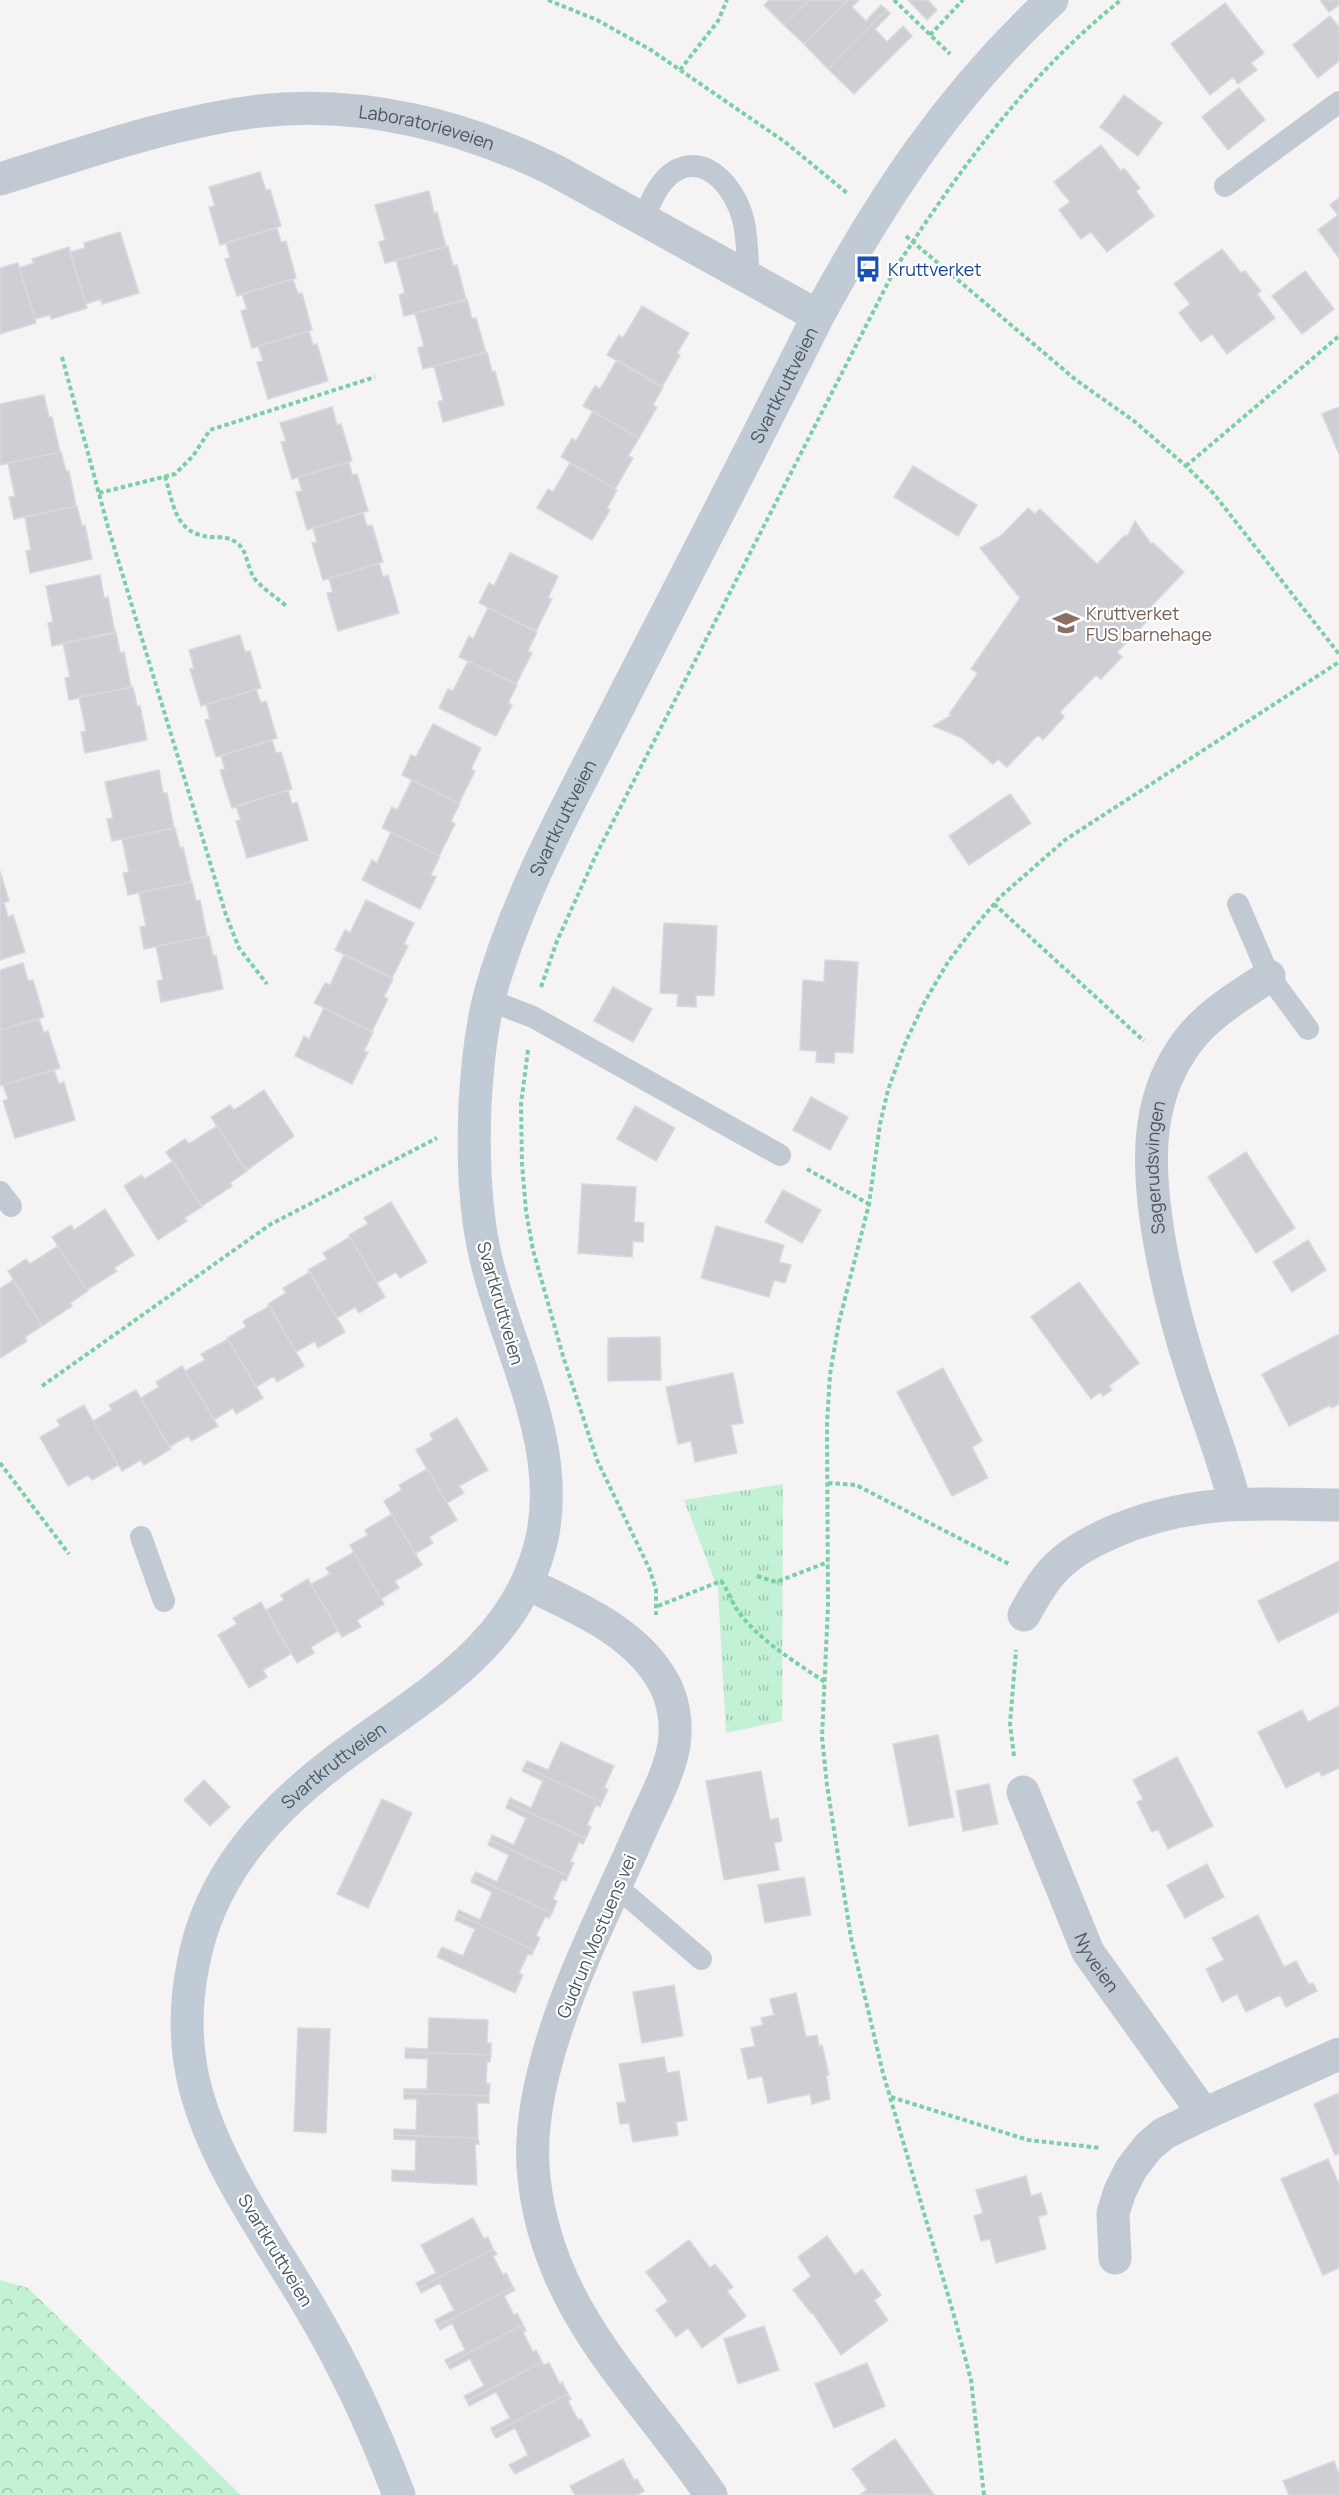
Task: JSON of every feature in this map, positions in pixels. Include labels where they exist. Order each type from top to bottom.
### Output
[{"type":"street","name":"Svartkruttveien","points":[[399,2495],[368,2415],[313,2311],[233,2178],[213,2137],[196,2089],[189,2054],[187,2013],[198,1936],[212,1901],[247,1843],[270,1817],[333,1763],[459,1670],[499,1629],[528,1584],[541,1544],[546,1514],[545,1461],[531,1403],[509,1340],[485,1257],[477,1198],[475,1129],[480,1048],[489,1000],[515,922],[546,854],[818,316],[875,214],[943,118],[1005,46],[1052,0]]},
{"type":"street","name":"Laboratorieveien","points":[[0,179],[141,135],[225,116],[262,111],[346,111],[391,116],[474,135],[514,151],[554,170],[642,221],[818,316]]},
{"type":"street","name":"Sagerudsvingen","points":[[1235,1503],[1225,1462],[1192,1373],[1161,1248],[1151,1173],[1153,1126],[1159,1100],[1172,1066],[1187,1042],[1206,1020],[1269,976]]},
{"type":"street","points":[[1024,1615],[1053,1571],[1081,1548],[1147,1517],[1235,1503],[1339,1505]]},
{"type":"street","name":"Gudrun Mostuens vei","points":[[528,1584],[601,1621],[640,1652],[655,1668],[668,1692],[675,1722],[674,1742],[663,1782],[581,1964],[541,2075],[534,2133],[533,2177],[542,2227],[555,2267],[576,2309],[600,2349],[711,2495]]},
{"type":"street","name":"Nyveien","points":[[1023,1792],[1089,1952],[1204,2114]]},
{"type":"street","points":[[1115,2258],[1113,2213],[1120,2191],[1131,2169],[1148,2147],[1163,2134],[1204,2114],[1339,2054]]},
{"type":"lane","points":[[1225,186],[1339,102]]},
{"type":"lane","points":[[642,221],[661,184],[675,171],[694,166],[714,172],[730,189],[743,219],[749,279]]},
{"type":"lane","points":[[1238,904],[1269,976],[1308,1029]]},
{"type":"lane","points":[[489,1000],[533,1017],[780,1155]]},
{"type":"lane","points":[[141,1537],[164,1601]]},
{"type":"lane","points":[[616,1886],[701,1959]]},
{"type":"path","points":[[548,0],[597,20],[651,50],[785,142],[854,199]]},
{"type":"path","points":[[680,70],[718,21],[727,0]]},
{"type":"path","points":[[894,0],[957,61]]},
{"type":"path","points":[[930,35],[963,0]]},
{"type":"path","points":[[640,1652],[655,1622],[656,1589],[649,1568],[608,1487],[583,1419],[533,1250],[525,1211],[521,1104],[533,1017],[554,950],[577,896],[895,269],[949,186],[1009,110],[1062,53],[1121,0]]},
{"type":"path","points":[[913,240],[1077,380],[1134,421],[1186,466],[1214,494],[1339,654]]},
{"type":"path","points":[[1186,466],[1339,336]]},
{"type":"path","points":[[62,357],[99,493],[226,915],[239,948],[267,984]]},
{"type":"path","points":[[99,493],[175,474],[193,456],[210,430],[375,377]]},
{"type":"path","points":[[165,476],[177,515],[184,528],[197,536],[227,538],[236,542],[243,548],[253,578],[287,607]]},
{"type":"path","points":[[984,2495],[971,2380],[883,2073],[851,1938],[826,1785],[822,1737],[826,1682],[828,1562],[827,1424],[830,1374],[839,1322],[869,1204],[880,1124],[888,1090],[904,1046],[924,1003],[948,962],[994,904],[1025,873],[1065,840],[1339,662]]},
{"type":"path","points":[[994,904],[1172,1066]]},
{"type":"path","points":[[42,1386],[271,1224],[447,1133],[475,1129]]},
{"type":"path","points":[[780,1155],[869,1204]]},
{"type":"path","points":[[0,1463],[69,1554]]},
{"type":"path","points":[[828,1483],[855,1485],[1025,1572],[1043,1584]]},
{"type":"path","points":[[757,1576],[777,1582],[828,1562]]},
{"type":"path","points":[[657,1606],[721,1581],[739,1613],[765,1640],[826,1682]]},
{"type":"path","points":[[1023,1792],[1014,1758],[1010,1724],[1014,1659],[1024,1615]]},
{"type":"path","points":[[891,2097],[1028,2140],[1102,2148],[1163,2134]]},
{"type":"green space","points":[[783,1484],[782,1721],[726,1733],[718,1589],[684,1500]]},
{"type":"green space","points":[[0,2280],[28,2288],[241,2495],[0,2495]]},
{"type":"building","points":[[769,0],[809,0],[784,25],[764,5]]},
{"type":"building","points":[[809,0],[848,0],[804,44],[784,25]]},
{"type":"building","points":[[848,0],[859,0],[852,7],[866,21],[881,5],[887,10],[828,69],[804,44]]},
{"type":"building","points":[[908,0],[928,0],[937,10],[927,20]]},
{"type":"building","points":[[1320,0],[1339,0],[1339,5],[1329,12]]},
{"type":"building","points":[[1225,3],[1264,53],[1251,63],[1257,70],[1238,84],[1233,77],[1210,95],[1171,44]]},
{"type":"building","points":[[887,10],[890,14],[875,29],[887,42],[903,26],[912,36],[854,94],[828,69]]},
{"type":"building","points":[[1330,16],[1339,27],[1339,61],[1318,78],[1293,45]]},
{"type":"building","points":[[1239,88],[1265,120],[1228,150],[1202,117]]},
{"type":"building","points":[[1124,95],[1162,123],[1138,156],[1100,127]]},
{"type":"building","points":[[1101,145],[1121,171],[1124,168],[1140,188],[1136,191],[1154,216],[1107,252],[1091,232],[1081,239],[1059,210],[1070,202],[1054,182]]},
{"type":"building","points":[[260,172],[266,191],[270,189],[281,226],[220,245],[209,207],[215,206],[209,187]]},
{"type":"building","points":[[429,191],[446,247],[385,263],[379,242],[385,240],[375,205]]},
{"type":"building","points":[[1339,198],[1339,258],[1318,230],[1338,215],[1330,205]]},
{"type":"building","points":[[277,228],[281,242],[286,241],[296,278],[237,296],[225,259],[230,258],[226,243]]},
{"type":"building","points":[[120,232],[139,293],[102,304],[101,299],[86,304],[70,252],[85,248],[84,243]]},
{"type":"building","points":[[448,246],[453,266],[457,265],[466,300],[404,316],[399,295],[405,293],[396,260]]},
{"type":"building","points":[[69,247],[87,308],[51,319],[50,315],[35,319],[19,268],[34,263],[32,259]]},
{"type":"building","points":[[1222,249],[1241,273],[1245,271],[1261,291],[1257,294],[1275,318],[1227,354],[1212,334],[1201,342],[1179,313],[1190,304],[1174,284]]},
{"type":"building","points":[[18,263],[36,323],[0,334],[0,268]]},
{"type":"building","points":[[1305,271],[1334,309],[1302,334],[1272,296]]},
{"type":"building","points":[[293,279],[298,294],[302,293],[312,330],[252,348],[241,311],[247,309],[242,294]]},
{"type":"building","points":[[467,299],[472,319],[476,318],[486,353],[423,369],[418,348],[424,346],[415,313]]},
{"type":"building","points":[[642,306],[689,333],[662,387],[607,355],[619,335],[623,338]]},
{"type":"building","points":[[309,331],[313,345],[317,344],[328,381],[268,399],[257,362],[263,361],[258,346]]},
{"type":"building","points":[[487,352],[492,372],[495,371],[504,405],[443,422],[438,402],[443,400],[434,366]]},
{"type":"building","points":[[617,360],[663,387],[653,405],[657,407],[639,438],[583,406],[595,386],[600,389]]},
{"type":"building","points":[[44,395],[60,452],[0,465],[0,404]]},
{"type":"building","points":[[332,407],[337,425],[341,424],[352,461],[292,479],[281,442],[286,441],[280,423]]},
{"type":"building","points":[[1339,407],[1339,454],[1322,414]]},
{"type":"building","points":[[593,411],[639,438],[628,456],[633,458],[615,489],[561,457],[572,438],[576,441]]},
{"type":"building","points":[[61,452],[66,471],[69,471],[76,506],[14,519],[9,497],[15,496],[8,463]]},
{"type":"building","points":[[349,462],[352,475],[357,474],[368,511],[307,530],[296,492],[302,491],[298,477]]},
{"type":"building","points":[[570,463],[617,490],[607,508],[610,510],[592,540],[537,508],[548,489],[553,492]]},
{"type":"building","points":[[913,466],[977,505],[958,536],[894,497]]},
{"type":"building","points":[[77,506],[82,526],[85,525],[92,559],[30,573],[26,551],[31,550],[25,517]]},
{"type":"building","points":[[1028,508],[1035,514],[1040,509],[1097,564],[1125,535],[1127,537],[1135,521],[1151,544],[1153,543],[1184,572],[1145,613],[1150,618],[1117,652],[1122,657],[1101,679],[1096,675],[1060,712],[1064,717],[1043,740],[1038,735],[1007,767],[998,759],[993,764],[962,738],[933,726],[952,715],[949,714],[978,673],[971,669],[1020,598],[980,548],[1002,535]]},
{"type":"building","points":[[363,513],[367,526],[372,525],[383,562],[323,580],[312,543],[317,542],[313,528]]},
{"type":"building","points":[[510,553],[558,576],[548,598],[552,599],[536,631],[479,603],[489,583],[494,586]]},
{"type":"building","points":[[379,563],[383,577],[388,575],[399,613],[338,631],[327,593],[333,592],[329,579]]},
{"type":"building","points":[[100,575],[104,598],[108,597],[115,633],[52,646],[48,623],[53,622],[46,586]]},
{"type":"building","points":[[488,608],[537,632],[528,651],[532,653],[516,684],[459,657],[469,636],[473,639]]},
{"type":"building","points":[[116,632],[120,653],[124,652],[131,687],[69,700],[65,678],[70,677],[63,643]]},
{"type":"building","points":[[240,635],[245,652],[250,651],[261,688],[201,706],[190,669],[194,668],[189,650]]},
{"type":"building","points":[[468,661],[517,685],[508,703],[512,705],[496,736],[439,708],[448,689],[453,691]]},
{"type":"building","points":[[133,687],[137,706],[140,706],[147,740],[85,753],[81,732],[86,731],[79,697]]},
{"type":"building","points":[[256,689],[261,703],[266,701],[277,738],[216,757],[205,720],[210,719],[206,705]]},
{"type":"building","points":[[433,724],[481,748],[471,769],[475,771],[459,803],[402,775],[411,755],[416,757]]},
{"type":"building","points":[[272,740],[276,753],[281,752],[292,789],[232,808],[220,770],[225,769],[221,756]]},
{"type":"building","points":[[159,770],[163,793],[167,793],[174,828],[112,841],[107,819],[113,818],[105,782]]},
{"type":"building","points":[[412,780],[460,803],[451,821],[455,824],[439,856],[382,828],[392,807],[397,810]]},
{"type":"building","points":[[288,790],[292,804],[297,802],[308,840],[247,858],[236,821],[241,820],[236,806]]},
{"type":"building","points":[[1010,794],[1031,823],[969,865],[949,836]]},
{"type":"building","points":[[175,828],[180,848],[183,847],[191,882],[128,895],[123,873],[129,872],[122,839]]},
{"type":"building","points":[[391,832],[440,856],[431,875],[436,877],[420,909],[362,880],[372,860],[377,863]]},
{"type":"building","points":[[0,871],[9,901],[0,904]]},
{"type":"building","points":[[192,882],[196,901],[200,900],[207,936],[144,949],[140,927],[146,926],[139,893]]},
{"type":"building","points":[[366,900],[414,923],[404,944],[408,946],[392,978],[335,950],[345,930],[350,933]]},
{"type":"building","points":[[4,903],[8,917],[13,915],[25,952],[0,960],[0,904]]},
{"type":"building","points":[[664,923],[717,926],[714,996],[696,995],[696,1007],[677,1006],[678,994],[660,993]]},
{"type":"building","points":[[209,936],[213,956],[216,955],[223,989],[161,1002],[157,981],[163,980],[156,946]]},
{"type":"building","points":[[344,955],[393,979],[384,997],[388,999],[372,1031],[314,1003],[325,983],[330,985]]},
{"type":"building","points":[[825,960],[858,962],[853,1053],[835,1052],[834,1063],[816,1062],[817,1051],[800,1050],[803,980],[824,982]]},
{"type":"building","points":[[23,963],[28,981],[33,980],[44,1017],[0,1030],[0,970]]},
{"type":"building","points":[[613,987],[652,1009],[633,1042],[594,1021]]},
{"type":"building","points":[[324,1008],[373,1032],[364,1051],[368,1052],[352,1084],[295,1056],[304,1036],[309,1039]]},
{"type":"building","points":[[39,1019],[44,1033],[48,1031],[60,1068],[0,1086],[0,1030]]},
{"type":"building","points":[[54,1070],[59,1084],[64,1082],[75,1120],[15,1138],[3,1101],[8,1099],[3,1085]]},
{"type":"building","points":[[264,1090],[294,1136],[246,1171],[211,1117],[230,1105],[234,1110]]},
{"type":"building","points":[[811,1097],[848,1117],[830,1150],[793,1130]]},
{"type":"building","points":[[635,1106],[675,1128],[656,1161],[617,1139]]},
{"type":"building","points":[[217,1126],[247,1171],[230,1183],[232,1186],[202,1206],[166,1152],[185,1139],[189,1144]]},
{"type":"building","points":[[1246,1152],[1295,1228],[1256,1253],[1208,1177]]},
{"type":"building","points":[[173,1161],[202,1207],[184,1218],[187,1221],[158,1240],[124,1186],[141,1175],[145,1179]]},
{"type":"building","points":[[582,1184],[636,1187],[634,1222],[644,1223],[643,1242],[633,1241],[632,1257],[578,1253]]},
{"type":"building","points":[[783,1190],[821,1210],[802,1243],[765,1222]]},
{"type":"building","points":[[391,1202],[427,1262],[400,1278],[396,1272],[377,1283],[349,1235],[368,1224],[364,1218]]},
{"type":"building","points":[[105,1209],[134,1255],[114,1268],[117,1271],[87,1290],[52,1237],[71,1225],[74,1230]]},
{"type":"building","points":[[716,1226],[784,1245],[779,1262],[791,1265],[785,1283],[774,1280],[769,1297],[701,1278]]},
{"type":"building","points":[[350,1237],[385,1297],[359,1313],[355,1307],[337,1318],[308,1270],[327,1259],[323,1253]]},
{"type":"building","points":[[1308,1240],[1326,1270],[1292,1292],[1273,1262]]},
{"type":"building","points":[[58,1246],[88,1291],[70,1303],[72,1306],[42,1326],[8,1271],[26,1259],[30,1264]]},
{"type":"building","points":[[310,1272],[345,1332],[318,1348],[315,1341],[296,1352],[268,1304],[286,1293],[283,1288]]},
{"type":"building","points":[[13,1280],[42,1326],[25,1337],[27,1341],[0,1358],[0,1289]]},
{"type":"building","points":[[1079,1282],[1139,1363],[1109,1386],[1112,1390],[1103,1396],[1100,1392],[1091,1399],[1031,1317]]},
{"type":"building","points":[[270,1306],[304,1366],[277,1382],[274,1376],[256,1387],[227,1338],[246,1327],[243,1321]]},
{"type":"building","points":[[1339,1334],[1339,1404],[1332,1408],[1330,1405],[1289,1426],[1262,1374]]},
{"type":"building","points":[[660,1337],[661,1380],[608,1381],[608,1338]]},
{"type":"building","points":[[228,1339],[263,1398],[236,1414],[233,1408],[214,1420],[185,1371],[205,1360],[201,1354]]},
{"type":"building","points":[[182,1366],[218,1426],[191,1441],[188,1436],[169,1447],[141,1398],[159,1387],[156,1382]]},
{"type":"building","points":[[943,1368],[982,1441],[972,1447],[988,1478],[952,1496],[897,1392]]},
{"type":"building","points":[[733,1373],[743,1423],[731,1425],[737,1453],[695,1462],[691,1441],[678,1444],[666,1387]]},
{"type":"building","points":[[136,1390],[171,1449],[144,1465],[141,1460],[122,1471],[93,1421],[112,1410],[109,1405]]},
{"type":"building","points":[[84,1405],[118,1465],[92,1480],[88,1475],[68,1486],[40,1437],[60,1426],[57,1420]]},
{"type":"building","points":[[457,1418],[488,1470],[459,1486],[464,1493],[447,1503],[416,1450],[433,1440],[430,1434]]},
{"type":"building","points":[[427,1469],[457,1520],[429,1537],[433,1543],[415,1554],[384,1501],[402,1490],[399,1485]]},
{"type":"building","points":[[392,1514],[422,1565],[395,1581],[399,1588],[381,1599],[350,1545],[368,1535],[365,1530]]},
{"type":"building","points":[[354,1552],[384,1604],[357,1620],[361,1627],[342,1637],[311,1584],[330,1574],[326,1568]]},
{"type":"building","points":[[1339,1561],[1339,1612],[1278,1642],[1258,1601]]},
{"type":"building","points":[[308,1579],[338,1631],[311,1647],[314,1653],[297,1663],[266,1610],[284,1600],[281,1595]]},
{"type":"building","points":[[261,1602],[291,1654],[263,1670],[267,1677],[249,1688],[218,1635],[237,1624],[233,1618]]},
{"type":"building","points":[[1339,1706],[1339,1768],[1322,1776],[1319,1771],[1286,1788],[1258,1732],[1302,1710],[1308,1722]]},
{"type":"building","points":[[938,1735],[954,1817],[909,1826],[893,1744]]},
{"type":"building","points":[[561,1742],[614,1766],[604,1788],[608,1789],[602,1802],[524,1767],[527,1761],[548,1770]]},
{"type":"building","points":[[1177,1757],[1213,1826],[1168,1849],[1158,1829],[1152,1832],[1137,1802],[1143,1799],[1133,1780]]},
{"type":"building","points":[[524,1767],[602,1802],[600,1807],[596,1805],[587,1825],[591,1827],[586,1838],[508,1803],[510,1798],[531,1808],[543,1781],[522,1771]]},
{"type":"building","points":[[761,1771],[770,1820],[778,1818],[782,1841],[774,1843],[779,1870],[724,1880],[706,1781]]},
{"type":"building","points":[[204,1780],[230,1807],[210,1826],[184,1800]]},
{"type":"building","points":[[989,1784],[998,1824],[963,1831],[956,1791]]},
{"type":"building","points":[[382,1799],[412,1813],[368,1908],[337,1894]]},
{"type":"building","points":[[508,1803],[586,1838],[583,1844],[579,1842],[570,1862],[574,1863],[568,1876],[490,1840],[492,1835],[514,1845],[526,1818],[506,1808]]},
{"type":"building","points":[[490,1840],[568,1876],[566,1881],[562,1879],[553,1899],[557,1901],[552,1913],[473,1877],[476,1872],[497,1882],[509,1855],[488,1845]]},
{"type":"building","points":[[1207,1864],[1224,1897],[1185,1918],[1167,1885]]},
{"type":"building","points":[[473,1877],[552,1913],[549,1918],[545,1917],[536,1936],[540,1938],[534,1950],[457,1914],[459,1910],[480,1920],[492,1892],[471,1882]]},
{"type":"building","points":[[804,1877],[811,1915],[765,1923],[758,1885]]},
{"type":"building","points":[[457,1914],[534,1950],[532,1955],[528,1954],[519,1973],[523,1975],[515,1993],[437,1957],[442,1947],[463,1956],[475,1929],[455,1920]]},
{"type":"building","points":[[1258,1915],[1284,1967],[1296,1961],[1309,1985],[1313,1983],[1317,1991],[1286,2007],[1280,1995],[1246,2012],[1237,1994],[1222,2002],[1206,1969],[1224,1960],[1212,1938]]},
{"type":"building","points":[[674,1985],[683,2036],[642,2043],[633,1992]]},
{"type":"building","points":[[796,1993],[806,2037],[817,2035],[819,2046],[822,2045],[829,2075],[826,2075],[830,2099],[812,2104],[810,2094],[768,2103],[762,2076],[748,2079],[741,2049],[755,2046],[751,2028],[763,2025],[761,2018],[774,2015],[770,1999]]},
{"type":"building","points":[[429,2018],[488,2020],[487,2043],[491,2043],[491,2055],[405,2052],[406,2048],[428,2049]]},
{"type":"building","points":[[298,2028],[330,2029],[326,2133],[294,2131]]},
{"type":"building","points":[[405,2052],[491,2055],[490,2062],[487,2062],[486,2083],[490,2084],[489,2096],[404,2093],[404,2089],[427,2089],[428,2059],[405,2058]]},
{"type":"building","points":[[664,2057],[667,2073],[679,2071],[687,2120],[676,2122],[678,2135],[633,2142],[629,2123],[620,2124],[617,2103],[626,2102],[619,2064]]},
{"type":"building","points":[[404,2093],[489,2096],[489,2103],[477,2103],[478,2138],[394,2135],[394,2129],[416,2130],[417,2099],[404,2099]]},
{"type":"building","points":[[1339,2093],[1339,2154],[1335,2155],[1314,2104]]},
{"type":"building","points":[[394,2135],[478,2138],[479,2144],[475,2144],[477,2185],[392,2181],[392,2170],[415,2171],[416,2140],[394,2139]]},
{"type":"building","points":[[1328,2159],[1339,2184],[1339,2268],[1323,2275],[1281,2179]]},
{"type":"building","points":[[1026,2176],[1031,2196],[1041,2193],[1047,2214],[1038,2217],[1046,2249],[996,2263],[990,2239],[981,2241],[974,2216],[983,2213],[976,2190]]},
{"type":"building","points":[[473,2218],[484,2239],[488,2237],[493,2249],[419,2288],[416,2283],[436,2273],[421,2245]]},
{"type":"building","points":[[827,2236],[855,2275],[862,2269],[881,2295],[874,2300],[888,2320],[841,2355],[812,2312],[793,2290],[811,2276],[798,2257]]},
{"type":"building","points":[[689,2240],[710,2268],[715,2264],[733,2287],[727,2291],[746,2316],[702,2348],[688,2328],[676,2337],[656,2310],[668,2301],[646,2272]]},
{"type":"building","points":[[493,2249],[497,2254],[493,2256],[503,2275],[506,2273],[513,2287],[438,2326],[435,2320],[454,2310],[440,2283],[421,2293],[419,2288]]},
{"type":"building","points":[[513,2287],[515,2290],[504,2296],[514,2315],[517,2313],[523,2325],[447,2364],[445,2360],[465,2350],[452,2323],[440,2330],[438,2326]]},
{"type":"building","points":[[523,2325],[526,2331],[523,2332],[533,2352],[536,2350],[542,2362],[467,2401],[464,2396],[484,2386],[470,2359],[450,2369],[447,2364]]},
{"type":"building","points":[[764,2326],[779,2370],[738,2384],[724,2339]]},
{"type":"building","points":[[542,2362],[544,2365],[549,2363],[568,2394],[493,2433],[491,2428],[510,2418],[496,2392],[469,2406],[467,2401]]},
{"type":"building","points":[[867,2363],[885,2406],[834,2428],[815,2384]]},
{"type":"building","points":[[568,2394],[571,2399],[568,2401],[590,2436],[515,2474],[509,2465],[528,2455],[515,2428],[496,2438],[493,2433]]},
{"type":"building","points":[[895,2439],[934,2495],[861,2494],[867,2490],[852,2469]]},
{"type":"building","points":[[623,2459],[634,2480],[637,2479],[644,2491],[637,2495],[575,2495],[570,2486]]},
{"type":"building","points":[[1334,2461],[1339,2474],[1339,2495],[1289,2495],[1283,2481]]},
{"type":"place","name":"Kruttverket","points":[[868,269]]},
{"type":"place","name":"Kruttverket FUS barnehage","points":[[1066,623]]}]
